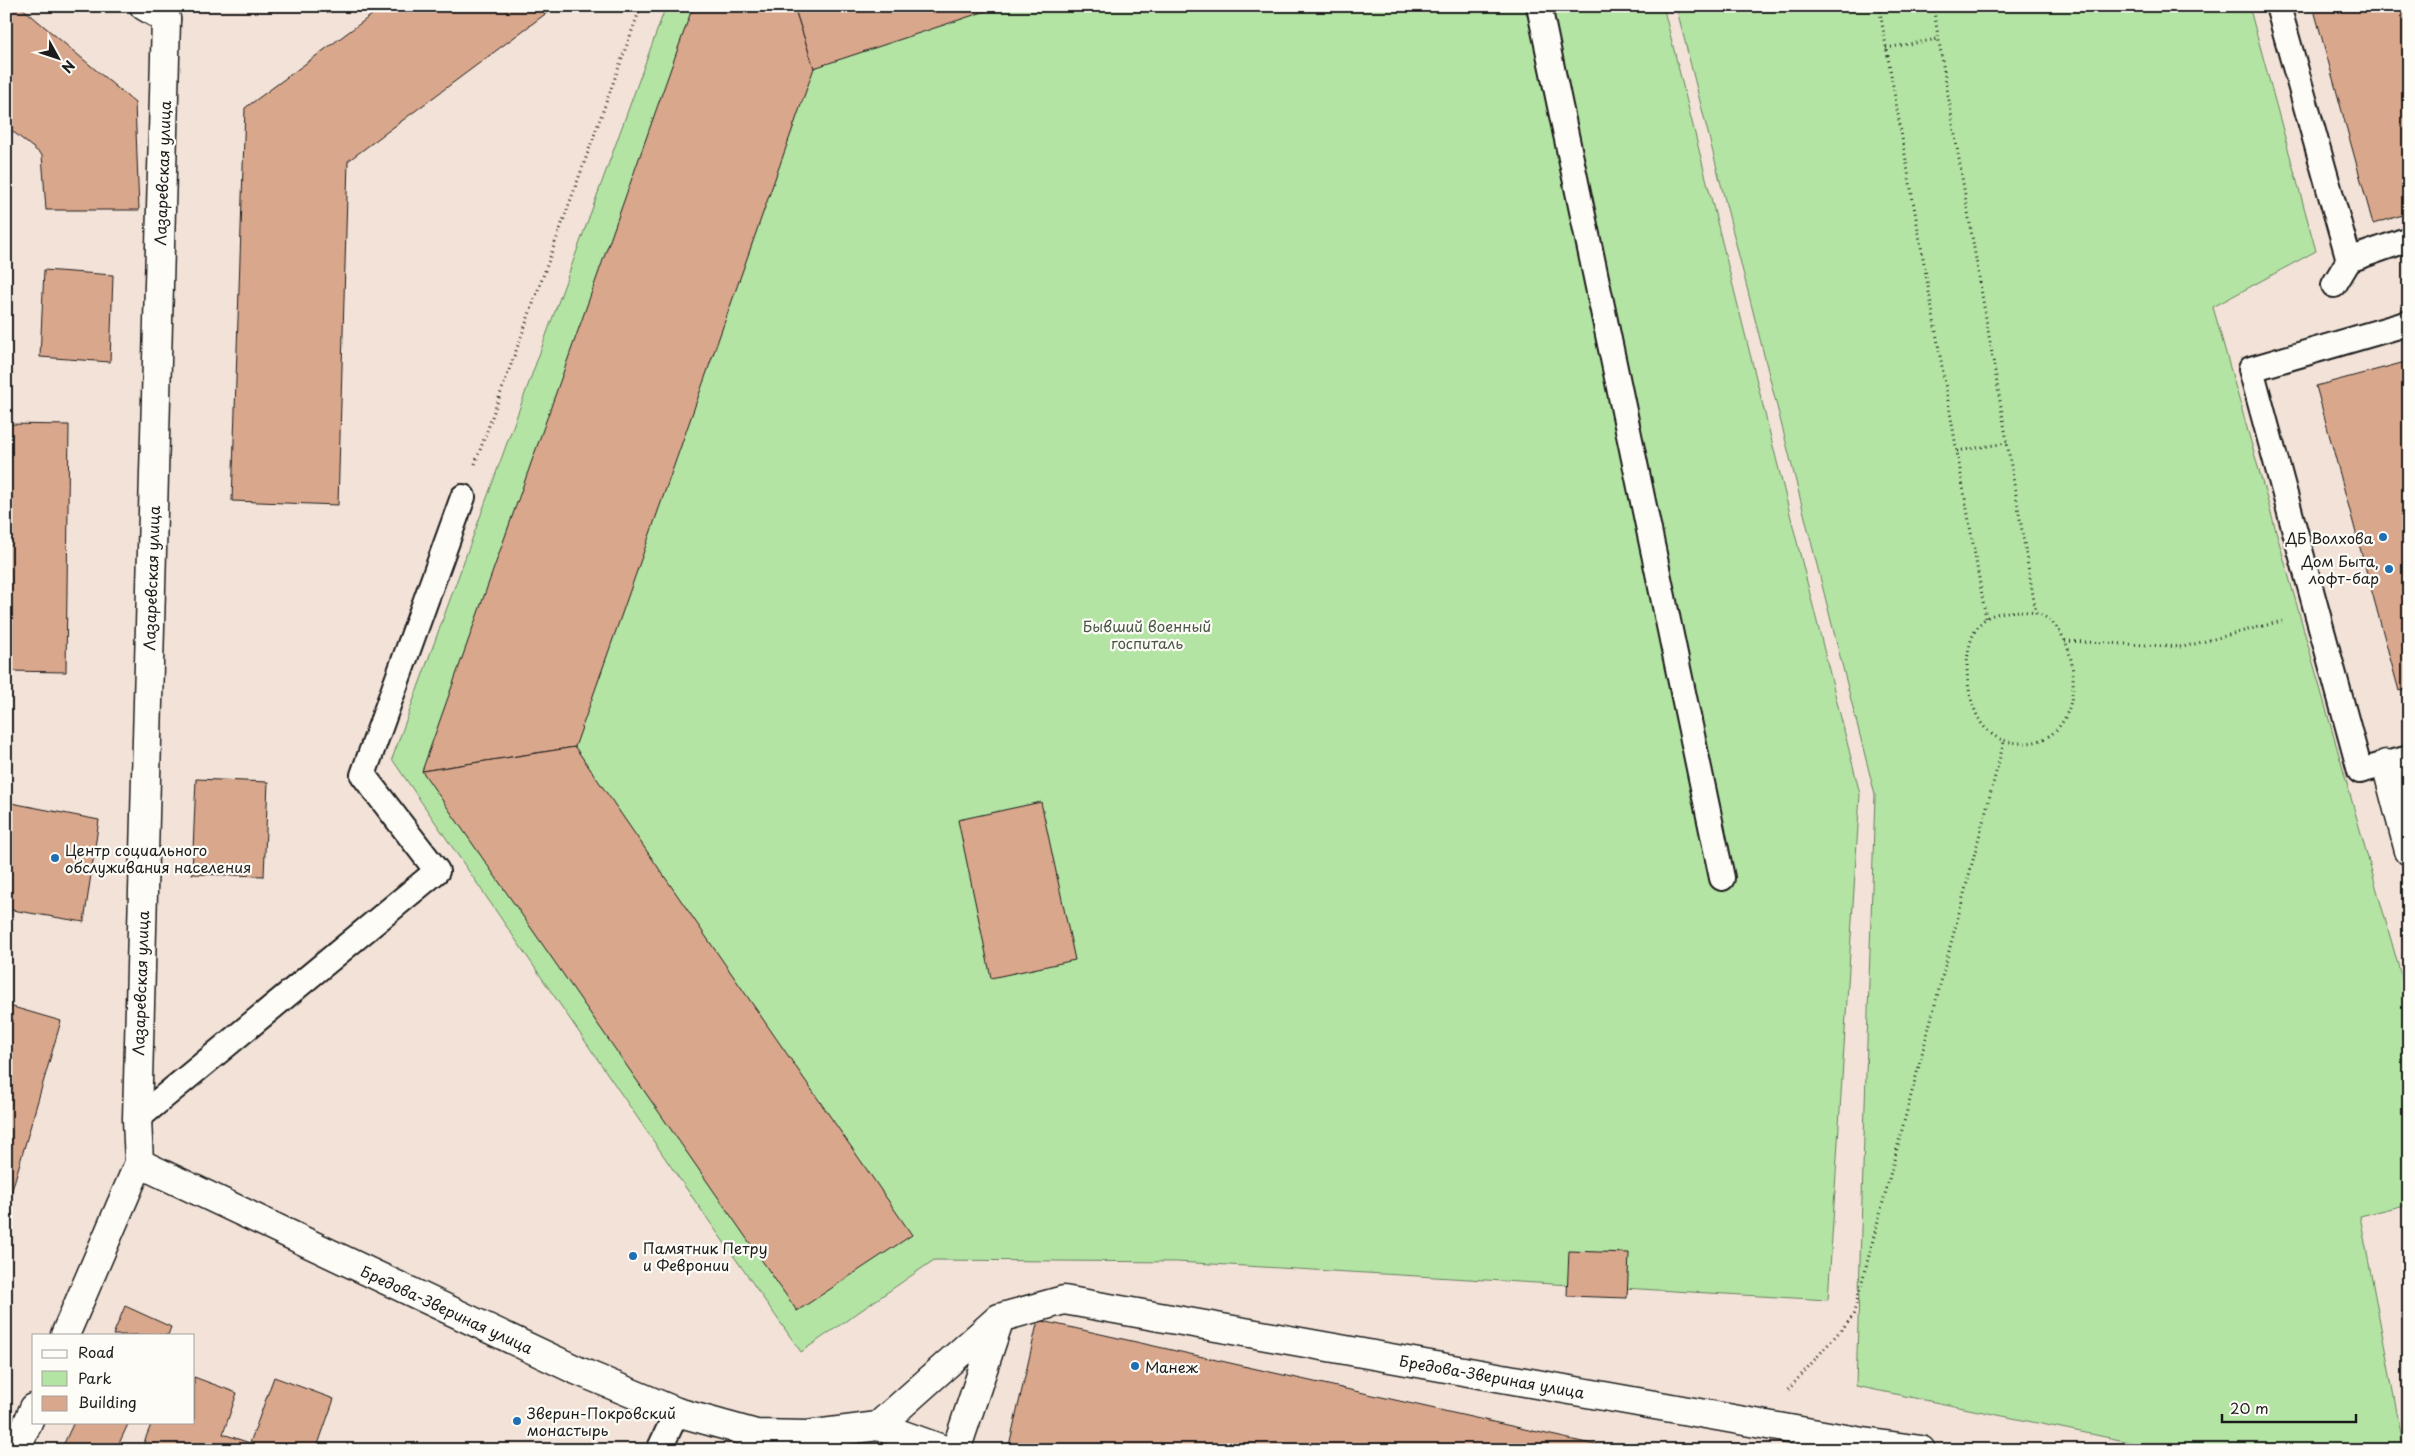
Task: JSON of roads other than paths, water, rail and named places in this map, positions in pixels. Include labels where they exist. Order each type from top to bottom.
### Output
[{"type":"street","name":"Лазаревская улица","points":[[139,1163],[137,1119],[165,10]]},
{"type":"street","points":[[2397,761],[2409,851]]},
{"type":"street","points":[[65,1334],[139,1163]]},
{"type":"street","name":"Бредова-Звериная улица","points":[[139,1163],[576,1370],[677,1412],[756,1434],[807,1434],[878,1426],[945,1450]]},
{"type":"street","name":"Бредова-Звериная улица","points":[[999,1318],[1064,1300],[1780,1427],[1856,1445],[1921,1450]]},
{"type":"street","points":[[878,1426],[999,1318]]},
{"type":"street","points":[[956,1450],[999,1318]]},
{"type":"street","points":[[16,1450],[32,1413]]},
{"type":"lane","points":[[1539,6],[1722,878]]},
{"type":"lane","points":[[2278,6],[2348,260]]},
{"type":"lane","points":[[2334,285],[2348,260],[2409,240]]},
{"type":"lane","points":[[2397,761],[2360,771],[2251,369],[2409,323]]},
{"type":"lane","points":[[137,1119],[437,872],[363,775],[463,497]]},
{"type":"lane","points":[[658,1450],[677,1412]]},
{"type":"lane","points":[[1856,1445],[1924,1450]]},
{"type":"place","name":"ДБ Волхова","points":[[2383,537]]},
{"type":"place","name":"Дом Быта, лофт-бар","points":[[2389,569]]},
{"type":"place","name":"Центр социального обслуживания населения","points":[[55,858]]},
{"type":"place","name":"Памятник Петру и Февронии","points":[[633,1256]]},
{"type":"place","name":"Манеж","points":[[1135,1366]]},
{"type":"place","name":"Зверин-Покровский монастырь","points":[[517,1421]]},
{"type":"park label","name":"Бывший военный госпиталь","points":[[1147,634]]}]
